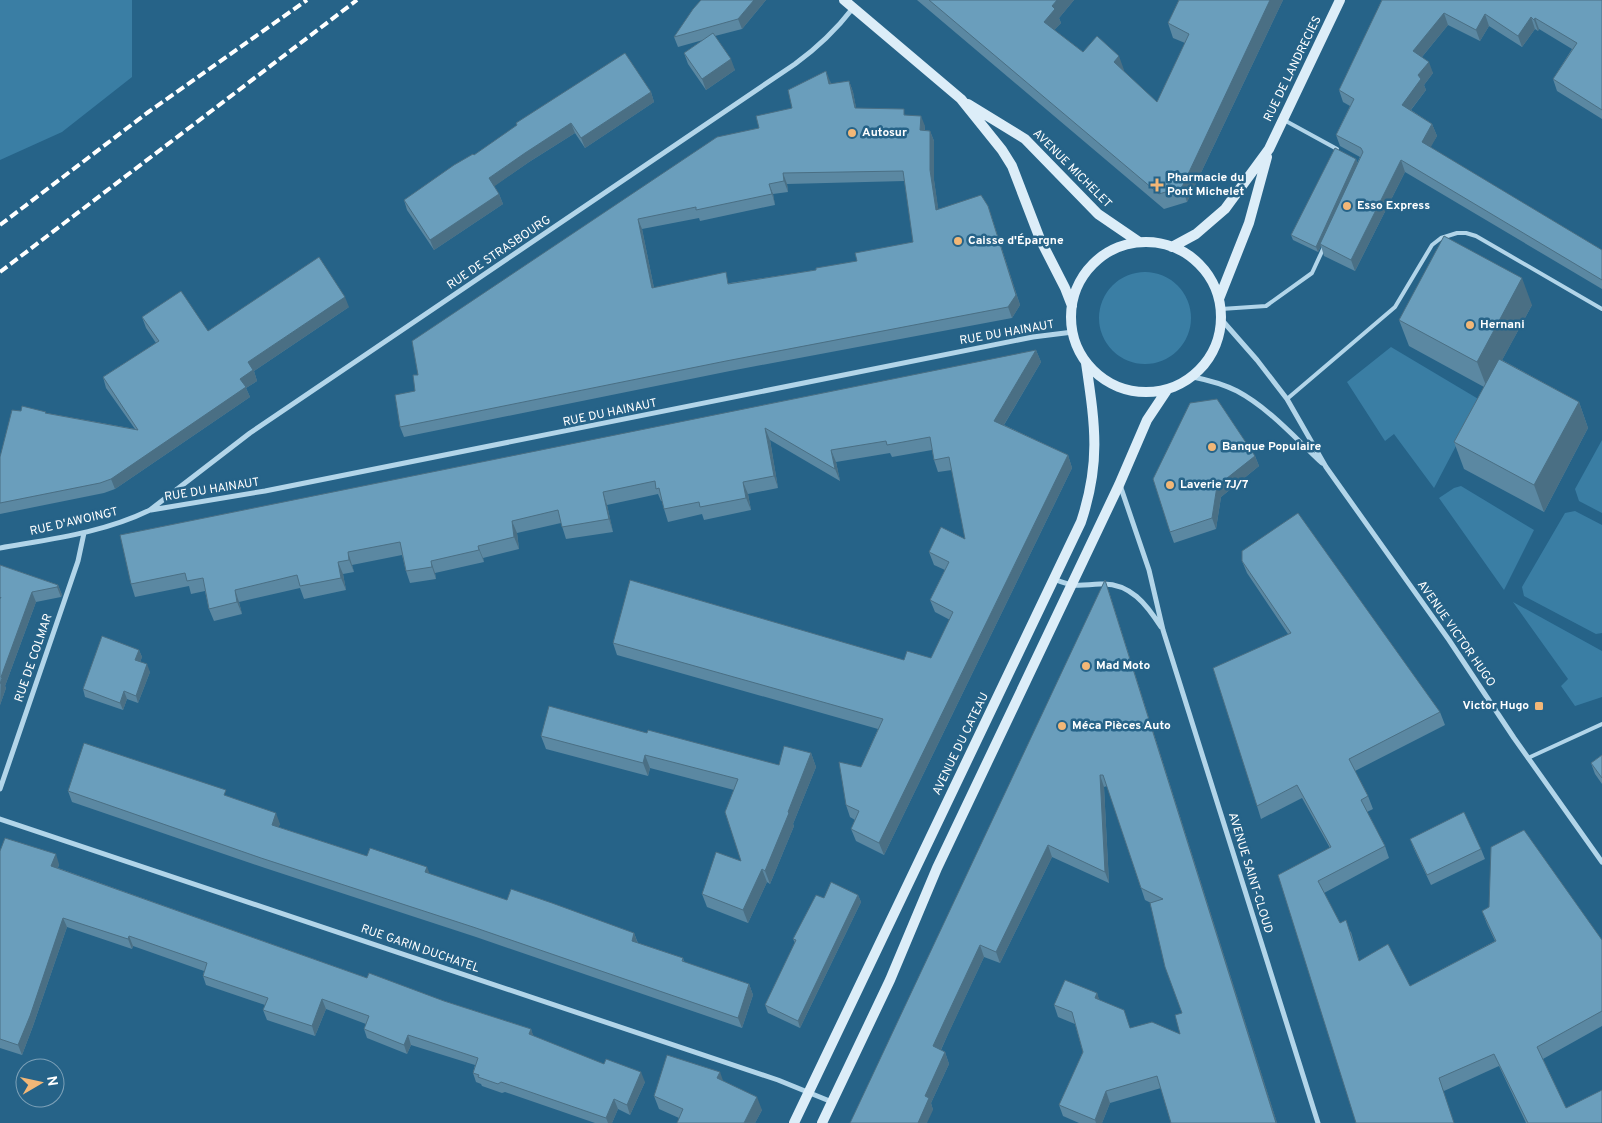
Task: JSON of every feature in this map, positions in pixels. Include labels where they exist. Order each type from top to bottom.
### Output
[{"type":"main road","name":"AVENUE MICHELET","points":[[844,0],[960,99],[990,134],[1012,166],[1040,239],[1072,306]]},
{"type":"main road","name":"RUE DE LANDRECIES","points":[[1172,247],[1196,234],[1226,209],[1269,149],[1340,0]]},
{"type":"main road","name":"AVENUE MICHELET","points":[[960,99],[1025,138],[1098,214],[1139,242]]},
{"type":"main road","name":"RUE DE LANDRECIES","points":[[1220,309],[1249,223],[1269,149]]},
{"type":"main road","points":[[1139,242],[1156,243],[1172,247],[1191,257],[1205,271],[1215,289],[1220,309],[1218,339],[1215,348],[1193,377],[1167,390],[1144,393],[1124,390],[1107,382],[1092,370],[1080,353],[1072,332],[1074,295],[1082,278],[1094,263],[1119,247],[1139,242]]},
{"type":"main road","name":"AVENUE DU CATEAU","points":[[794,1123],[1081,522],[1089,499],[1095,463],[1094,421],[1086,363]]},
{"type":"main road","points":[[822,1123],[893,974],[937,868],[1120,485],[1147,420],[1167,390]]},
{"type":"street","name":"RUE DE STRASBOURG","points":[[150,510],[250,433],[795,64],[839,26],[853,8]]},
{"type":"street","name":"AVENUE VICTOR HUGO","points":[[1220,309],[1287,399],[1326,467],[1449,640],[1528,758],[1602,862]]},
{"type":"street","name":"RUE DU HAINAUT","points":[[150,510],[265,491],[1032,337],[1072,332]]},
{"type":"street","name":"AVENUE VICTOR HUGO","points":[[1193,377],[1219,384],[1249,399],[1326,467]]},
{"type":"street","name":"AVENUE SAINT-CLOUD","points":[[1120,485],[1149,570],[1163,630],[1318,1123]]},
{"type":"street","name":"RUE D'AWOINGT","points":[[0,548],[84,532],[119,523],[150,510]]},
{"type":"street","name":"RUE DE COLMAR","points":[[0,788],[78,561],[84,532]]},
{"type":"street","name":"AVENUE SAINT-CLOUD","points":[[1054,578],[1071,586],[1109,584],[1130,591],[1146,605],[1163,630]]},
{"type":"street","name":"RUE GARIN DUCHATEL","points":[[0,820],[778,1080],[832,1102]]},
{"type":"lane","points":[[1283,120],[1339,150]]},
{"type":"lane","points":[[1287,399],[1395,307],[1432,245],[1441,238],[1457,232],[1476,236],[1602,310]]},
{"type":"lane","points":[[1220,309],[1266,306],[1312,273],[1328,239]]},
{"type":"lane","points":[[1528,758],[1602,724]]},
{"type":"shaded area","points":[[0,0],[132,0],[132,77],[62,132],[0,160]]},
{"type":"shaded area","points":[[1145,272],[1154,273],[1171,280],[1183,292],[1190,309],[1190,327],[1183,344],[1171,356],[1154,363],[1145,364],[1136,363],[1119,356],[1107,344],[1100,327],[1099,318],[1100,309],[1107,292],[1119,280],[1136,273]]},
{"type":"shaded area","points":[[1391,347],[1480,400],[1434,488],[1394,434],[1385,441],[1347,382]]},
{"type":"shaded area","points":[[1602,440],[1602,513],[1579,501],[1575,489]]},
{"type":"shaded area","points":[[1461,486],[1534,530],[1504,590],[1439,498],[1454,488]]},
{"type":"shaded area","points":[[1575,511],[1602,525],[1602,633],[1596,634],[1524,596],[1522,587],[1565,513]]},
{"type":"shaded area","points":[[1513,602],[1602,651],[1602,697],[1575,706],[1561,686],[1568,679]]},
{"type":"building","points":[[701,0],[754,0],[738,19],[674,37]]},
{"type":"building","points":[[929,0],[1057,0],[1052,6],[1055,9],[1044,22],[1083,52],[1097,36],[1119,56],[1114,62],[1157,102],[1189,34],[1168,23],[1179,0],[1270,0],[1182,187],[1159,194]]},
{"type":"building","points":[[1382,0],[1602,0],[1602,110],[1553,79],[1577,43],[1535,18],[1534,20],[1531,17],[1518,36],[1485,14],[1476,30],[1444,13],[1413,51],[1429,62],[1418,75],[1421,79],[1402,105],[1432,124],[1422,142],[1602,250],[1602,280],[1401,160],[1351,260],[1320,244],[1363,152],[1361,148],[1336,135],[1354,99],[1339,90]]},
{"type":"building","points":[[713,33],[731,59],[702,79],[684,53]]},
{"type":"building","points":[[625,53],[651,92],[581,138],[571,123],[525,153],[489,178],[499,194],[430,240],[404,200],[454,165],[474,155],[517,125],[516,123]]},
{"type":"building","points":[[826,71],[829,84],[849,81],[855,108],[904,109],[904,115],[921,116],[920,130],[930,131],[930,170],[936,210],[981,195],[988,206],[1016,295],[1008,307],[726,361],[400,427],[395,395],[415,391],[413,375],[418,375],[412,341],[717,137],[759,128],[756,116],[792,108],[788,90]],"holes":[[[903,171],[913,242],[855,253],[857,261],[816,268],[816,270],[728,284],[726,272],[652,288],[638,219],[696,207],[696,210],[772,194],[769,184],[784,181],[783,173]]]},
{"type":"building","points":[[1335,148],[1356,159],[1316,247],[1291,235]]},
{"type":"building","name":"Hernani","points":[[1444,236],[1522,278],[1477,362],[1399,320]]},
{"type":"building","points":[[319,257],[345,297],[248,362],[253,370],[240,379],[246,387],[111,479],[100,483],[0,503],[0,457],[12,410],[21,411],[22,406],[45,413],[138,430],[103,377],[159,341],[142,317],[181,291],[208,331]]},
{"type":"building","points":[[1036,350],[994,421],[1068,455],[879,843],[851,829],[859,811],[846,805],[839,762],[861,767],[883,719],[613,643],[630,580],[904,660],[907,651],[931,658],[953,612],[930,600],[949,562],[929,552],[941,527],[965,539],[949,457],[934,460],[930,437],[887,445],[886,441],[831,450],[835,469],[765,428],[774,476],[743,482],[746,498],[700,507],[699,502],[664,509],[659,488],[656,489],[655,481],[603,492],[609,519],[562,527],[558,510],[512,521],[514,537],[478,546],[479,550],[431,561],[432,567],[406,571],[400,542],[348,552],[349,560],[338,562],[341,578],[300,586],[297,575],[235,590],[237,602],[209,609],[203,578],[187,581],[185,573],[131,584],[120,535]]},
{"type":"building","points":[[1499,359],[1579,402],[1534,485],[1454,442]]},
{"type":"building","points":[[1217,399],[1255,456],[1217,486],[1212,518],[1170,532],[1153,479],[1190,403]]},
{"type":"building","points":[[1298,513],[1440,712],[1349,759],[1368,796],[1361,800],[1385,846],[1318,881],[1340,923],[1346,920],[1359,961],[1388,944],[1410,986],[1496,941],[1482,911],[1489,907],[1491,847],[1524,830],[1602,940],[1602,1011],[1537,1047],[1566,1108],[1602,1090],[1602,1123],[1528,1123],[1494,1054],[1439,1078],[1454,1123],[1356,1123],[1278,875],[1331,847],[1297,785],[1257,806],[1213,668],[1291,633],[1242,561],[1242,551]]},
{"type":"building","points":[[0,565],[58,585],[57,587],[32,592],[0,684],[1,597]]},
{"type":"building","points":[[1105,580],[1276,1123],[1171,1123],[1157,1076],[1106,1091],[1095,1120],[1059,1105],[1083,1052],[1072,1012],[1054,1005],[1065,980],[1097,993],[1095,998],[1124,1010],[1130,1028],[1152,1022],[1180,1034],[1175,1015],[1182,1013],[1165,967],[1150,903],[1163,899],[1141,888],[1103,775],[1100,775],[1105,872],[1048,845],[996,952],[980,945],[933,1046],[945,1052],[925,1096],[929,1098],[918,1123],[850,1123]]},
{"type":"building","points":[[102,636],[139,650],[135,660],[147,664],[136,696],[124,691],[120,703],[83,689]]},
{"type":"building","points":[[549,706],[647,733],[648,730],[779,765],[784,746],[811,753],[765,871],[762,869],[743,910],[702,894],[716,852],[741,861],[725,812],[738,779],[645,755],[643,763],[541,736]]},
{"type":"building","points":[[84,743],[226,790],[224,795],[276,813],[272,825],[367,856],[370,848],[427,867],[425,872],[507,900],[511,889],[634,933],[632,941],[683,958],[682,961],[749,984],[738,1018],[473,927],[261,858],[68,791]]},
{"type":"building","points":[[1602,755],[1602,778],[1591,763]]},
{"type":"building","points":[[1464,812],[1481,849],[1427,875],[1410,839]]},
{"type":"building","points":[[5,838],[56,854],[51,866],[367,978],[369,973],[444,1001],[531,1029],[529,1034],[604,1064],[606,1059],[641,1072],[627,1105],[614,1099],[606,1118],[501,1082],[498,1084],[478,1077],[479,1075],[473,1073],[478,1058],[408,1035],[404,1045],[364,1029],[369,1016],[322,999],[312,1026],[263,1010],[268,998],[203,976],[207,963],[129,936],[128,939],[63,918],[30,1016],[18,1045],[0,1039],[0,851]]},
{"type":"building","points":[[831,882],[858,895],[798,1021],[765,1005],[796,940],[793,939],[816,895],[824,898]]},
{"type":"building","points":[[667,1055],[720,1072],[717,1078],[757,1097],[744,1123],[677,1123],[683,1109],[654,1096]]},
{"type":"railway","points":[[0,225],[147,113],[307,0]]},
{"type":"railway","points":[[0,272],[357,0]]},
{"type":"place","name":"Autosur","points":[[852,133]]},
{"type":"place","name":"Pharmacie du Pont Michelet","points":[[1157,185]]},
{"type":"place","name":"Esso Express","points":[[1347,206]]},
{"type":"place","name":"Caisse d'Épargne","points":[[958,241]]},
{"type":"place","name":"Hernani","points":[[1470,325]]},
{"type":"place","name":"Banque Populaire","points":[[1212,447]]},
{"type":"place","name":"Laverie 7J/7","points":[[1170,485]]},
{"type":"place","name":"Mad Moto","points":[[1086,666]]},
{"type":"place","name":"Victor Hugo","points":[[1539,706]]},
{"type":"place","name":"Méca Pièces Auto","points":[[1062,726]]}]
